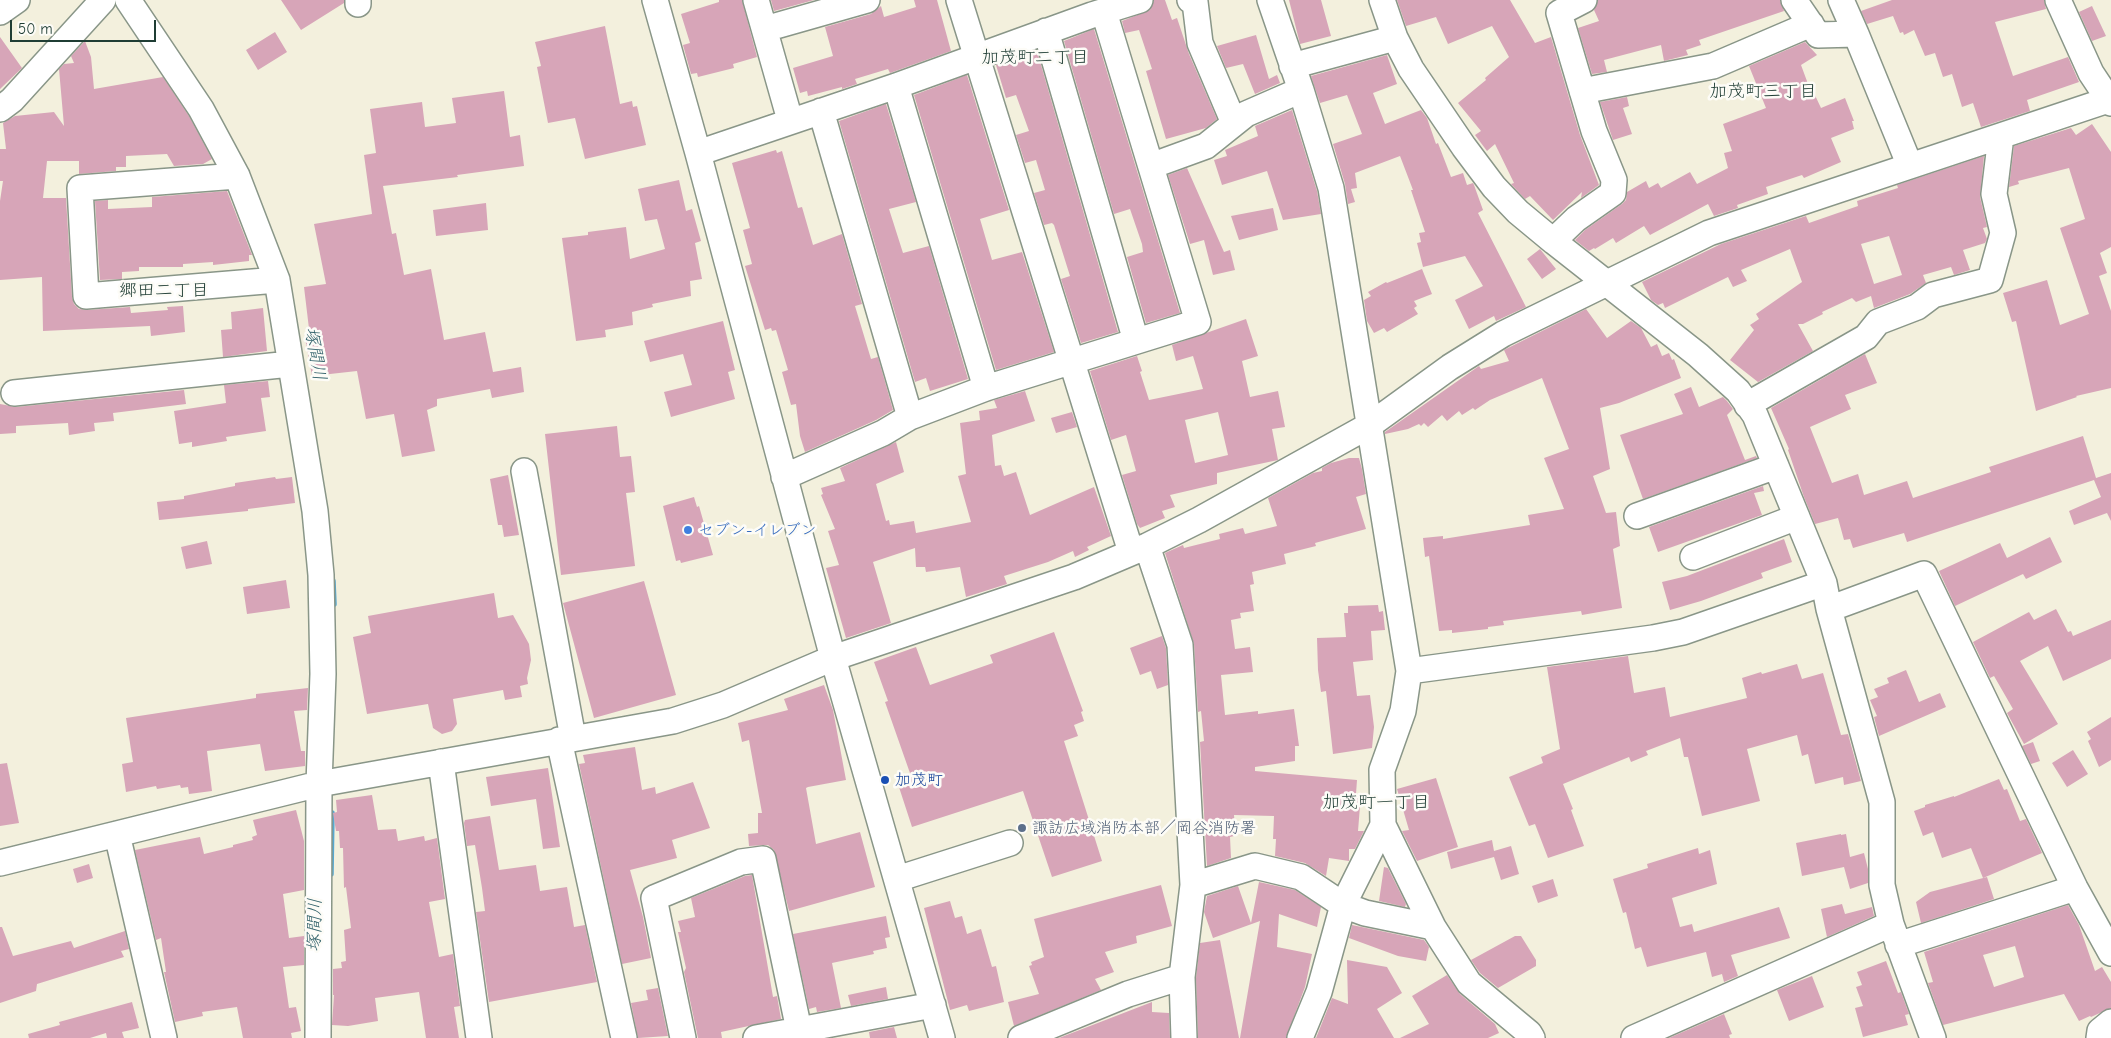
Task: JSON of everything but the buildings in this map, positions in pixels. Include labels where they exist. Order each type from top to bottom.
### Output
[{"type":"street","points":[[0,12],[17,0]]},
{"type":"street","points":[[0,109],[12,100],[103,0]]},
{"type":"street","points":[[128,0],[201,109],[238,176],[277,280],[315,511],[321,575],[323,674],[319,784],[318,1038]]},
{"type":"street","points":[[655,0],[698,153],[833,658],[942,1038]]},
{"type":"street","points":[[756,0],[790,120]]},
{"type":"street","points":[[764,29],[867,0]]},
{"type":"street","points":[[959,0],[1071,362],[1139,549],[1180,645],[1194,885],[1182,976],[1184,1038]]},
{"type":"street","points":[[698,153],[790,120],[896,86],[1046,31],[1094,9],[1140,0]]},
{"type":"street","points":[[1190,0],[1194,2],[1200,43],[1234,123]]},
{"type":"street","points":[[1270,0],[1301,90],[1331,188],[1409,671],[1403,711],[1382,770],[1383,825],[1433,927],[1469,983],[1529,1033],[1532,1038]]},
{"type":"street","points":[[1382,0],[1395,38],[1411,69],[1464,147],[1494,187],[1518,212],[1553,241],[1698,355],[1738,392],[1755,415],[1824,583],[1829,609],[1882,802],[1882,885],[1894,935],[1933,1038]]},
{"type":"street","points":[[1553,241],[1576,219],[1613,193],[1614,180],[1594,131],[1559,13],[1584,0]]},
{"type":"street","points":[[1794,0],[1818,35],[1856,34]]},
{"type":"street","points":[[1841,0],[1910,166]]},
{"type":"street","points":[[0,863],[319,784],[673,721],[723,705],[833,658],[1074,577],[1199,520],[1370,426],[1450,367],[1503,334],[1710,233],[2001,136],[2108,94],[2091,73],[2058,0]]},
{"type":"street","points":[[784,477],[883,433],[910,417],[986,388],[1198,322],[1151,166],[1094,9]]},
{"type":"street","points":[[1582,91],[1713,66],[1810,24]]},
{"type":"street","points":[[1046,31],[1136,341]]},
{"type":"street","points":[[1292,66],[1395,38]]},
{"type":"street","points":[[896,86],[986,388]]},
{"type":"street","points":[[1151,166],[1206,146],[1246,114],[1301,90]]},
{"type":"street","points":[[821,111],[910,417]]},
{"type":"street","points":[[1747,405],[1866,337],[1878,322],[1917,307],[1933,295],[1990,280],[2003,233],[1994,194],[2001,136]]},
{"type":"street","points":[[238,176],[80,188],[86,296],[277,280]]},
{"type":"street","points":[[14,393],[290,364]]},
{"type":"street","points":[[1637,516],[1776,466]]},
{"type":"street","points":[[524,470],[566,739],[624,1038]]},
{"type":"street","points":[[1693,557],[1797,517]]},
{"type":"street","points":[[1829,609],[1924,574],[2075,888],[2111,953]]},
{"type":"street","points":[[1409,671],[1653,638],[1683,632],[1824,583]]},
{"type":"street","points":[[441,762],[479,1038]]},
{"type":"street","points":[[1300,1038],[1319,992],[1344,905],[1383,825]]},
{"type":"street","points":[[118,834],[164,1038]]},
{"type":"street","points":[[897,879],[1010,843]]},
{"type":"street","points":[[682,1038],[654,898],[741,862],[763,859],[799,1030]]},
{"type":"street","points":[[1194,885],[1255,866],[1301,877],[1344,905],[1365,913],[1433,927]]},
{"type":"street","points":[[1634,1038],[1894,935],[2075,888]]},
{"type":"street","points":[[1021,1038],[1128,994],[1182,976]]},
{"type":"street","points":[[756,1038],[933,1005]]},
{"type":"street","points":[[2099,1038],[2100,1031],[2111,1022]]},
{"type":"waterway","name":"塚間川","points":[[333,581],[334,604]]},
{"type":"waterway","name":"塚間川","points":[[331,874],[332,813]]},
{"type":"place","name":"セブン-イレブン","points":[[688,530]]},
{"type":"place","name":"加茂町","points":[[885,780]]},
{"type":"place","name":"諏訪広域消防本部／岡谷消防署","points":[[1022,828]]},
{"type":"district","name":"加茂町二丁目","points":[[1035,58]]},
{"type":"district","name":"加茂町三丁目","points":[[1763,92]]},
{"type":"district","name":"郷田二丁目","points":[[164,291]]},
{"type":"district","name":"加茂町一丁目","points":[[1376,803]]}]
